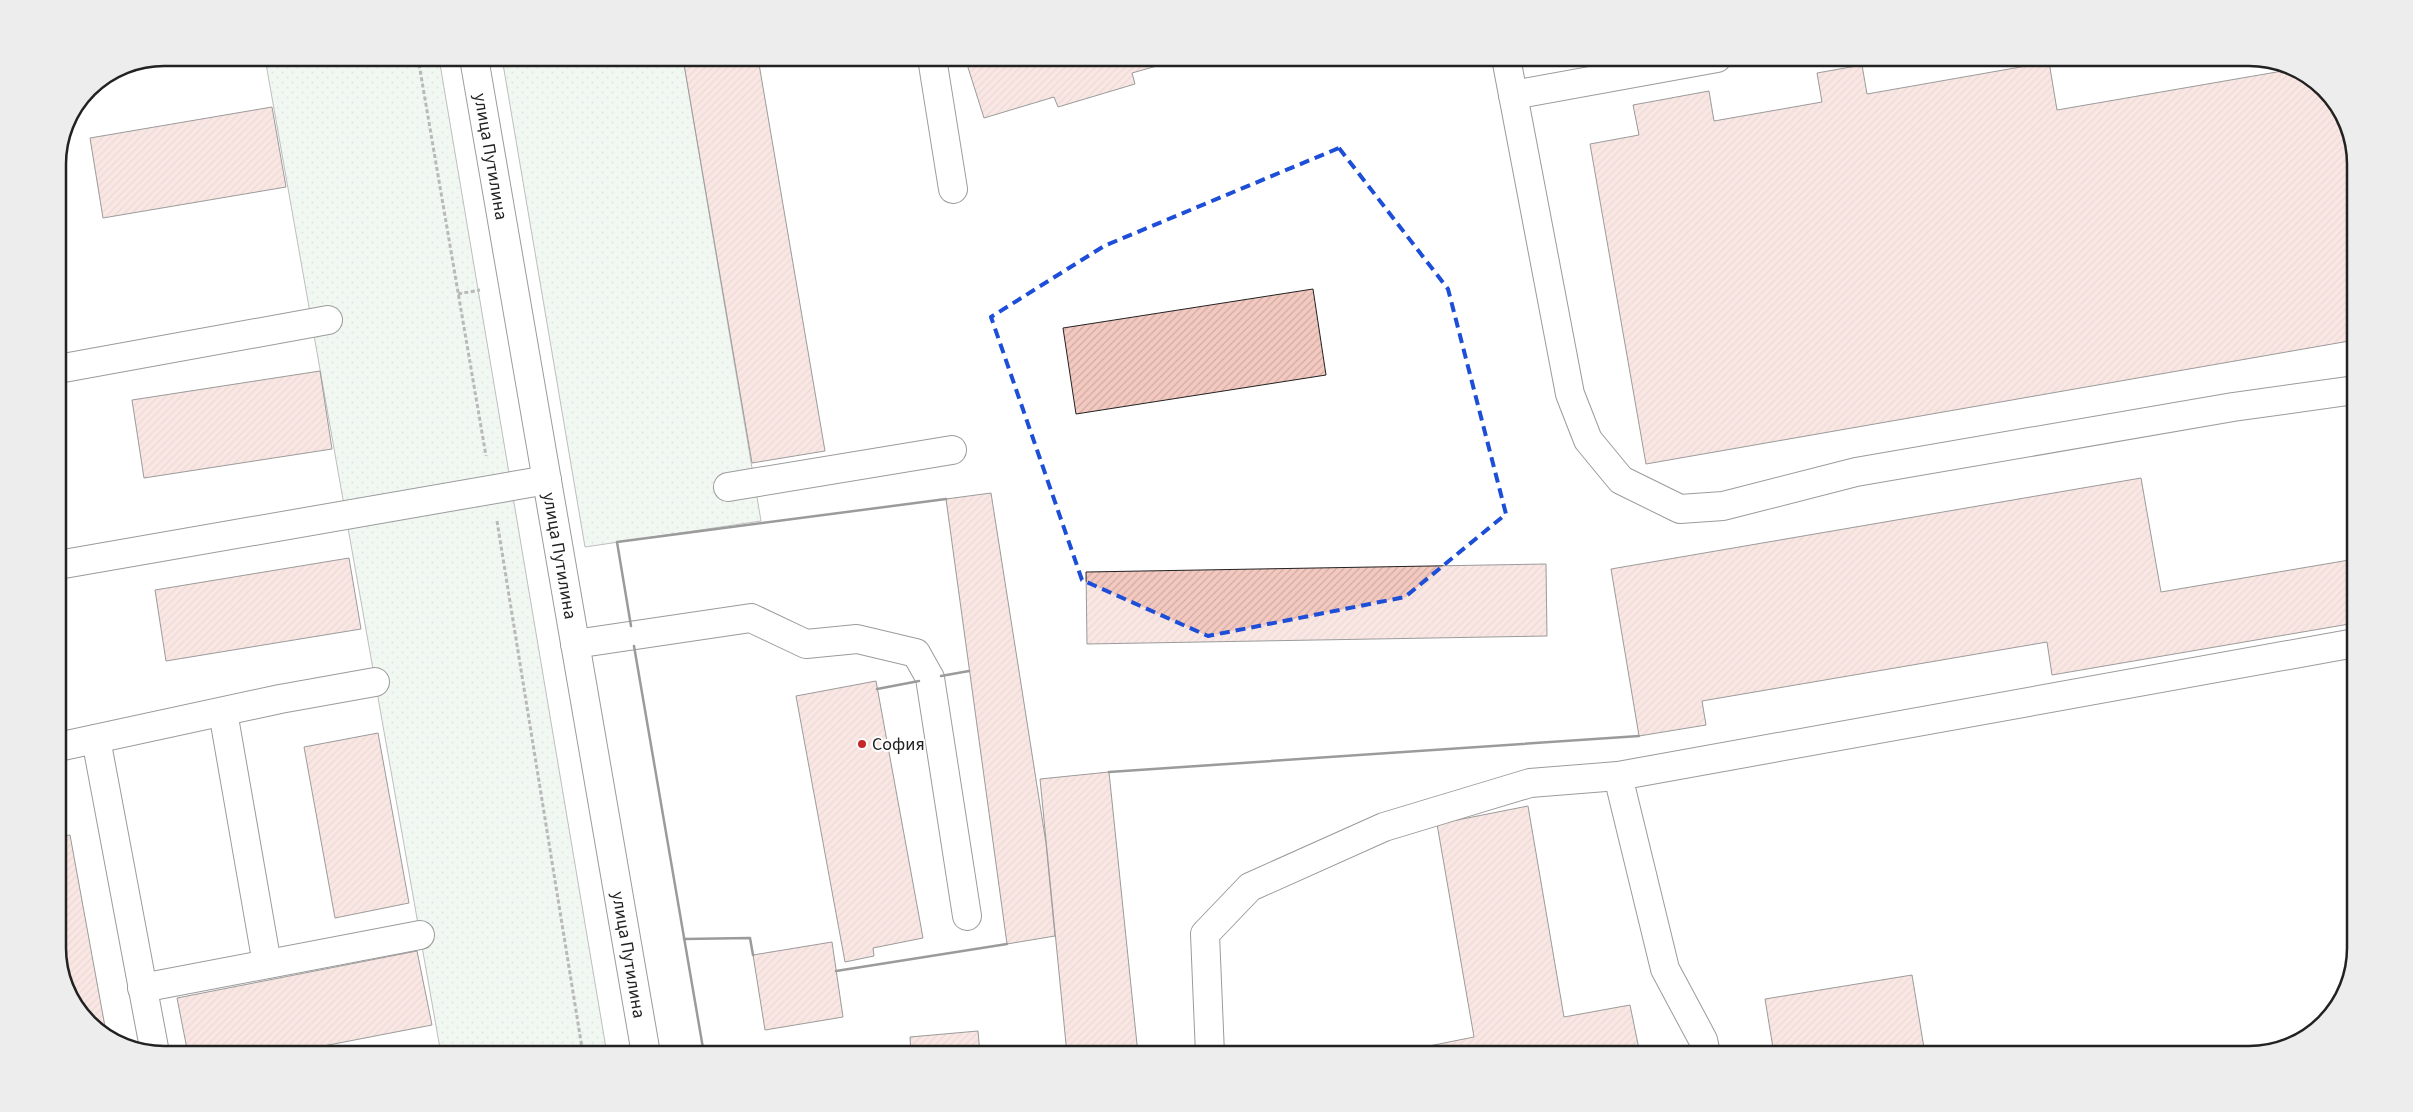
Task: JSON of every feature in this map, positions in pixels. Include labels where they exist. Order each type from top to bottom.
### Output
[{"type":"street","name":"улица Путилина","points":[[475,66],[645,1046]]},
{"type":"street","points":[[933,66],[953,189]]},
{"type":"street","points":[[1508,66],[1570,394],[1588,440],[1621,480],[1680,509],[1722,506],[1866,471],[2233,407],[2347,391]]},
{"type":"street","points":[[1513,95],[1673,66]]},
{"type":"street","points":[[66,360],[328,320]]},
{"type":"street","points":[[728,487],[952,450]]},
{"type":"street","points":[[66,564],[547,480]]},
{"type":"street","points":[[576,644],[752,618],[806,644],[857,639],[916,653],[930,678],[967,916]]},
{"type":"street","points":[[1210,1046],[1205,934],[1250,887],[1384,827],[1530,783],[1618,776],[2347,644]]},
{"type":"street","points":[[66,745],[375,682]]},
{"type":"street","points":[[223,712],[268,964]]},
{"type":"street","points":[[96,739],[153,1045]]},
{"type":"street","points":[[1618,776],[1665,969],[1703,1040],[1704,1046]]},
{"type":"street","points":[[142,988],[420,935]]},
{"type":"path","points":[[419,66],[492,490],[582,1046]]},
{"type":"highlighted area","points":[[1339,148],[1448,289],[1506,514],[1405,597],[1208,636],[1082,580],[991,317],[1104,246]]},
{"type":"green space","points":[[266,66],[440,66],[606,1046],[440,1046]]},
{"type":"green space","points":[[503,66],[684,66],[761,521],[585,547]]},
{"type":"building","points":[[684,66],[759,66],[825,451],[752,463]]},
{"type":"building","points":[[968,66],[1157,66],[1132,73],[1135,84],[1058,107],[1054,97],[984,118]]},
{"type":"building","points":[[1856,66],[1862,66],[1867,94],[2026,66],[2050,66],[2057,110],[2281,71],[2298,79],[2327,105],[2337,121],[2345,145],[2347,158],[2347,341],[1646,464],[1590,144],[1639,135],[1633,105],[1709,91],[1714,121],[1822,102],[1817,73]]},
{"type":"building","points":[[272,107],[286,187],[103,218],[90,138]]},
{"type":"building","points":[[1313,289],[1326,375],[1076,414],[1063,328]]},
{"type":"building","points":[[320,371],[332,449],[144,478],[132,400]]},
{"type":"building","points":[[2141,478],[2161,592],[2347,560],[2347,624],[2052,675],[2047,642],[1702,701],[1706,725],[1639,736],[1611,569]]},
{"type":"building","points":[[991,493],[1046,843],[1055,936],[1007,944],[946,499]]},
{"type":"building","points":[[349,558],[361,629],[166,661],[155,590]]},
{"type":"building","points":[[1546,564],[1547,636],[1087,644],[1086,572]]},
{"type":"building","points":[[876,681],[923,938],[873,948],[874,956],[845,962],[796,696]]},
{"type":"building","points":[[378,733],[409,903],[335,918],[304,747]]},
{"type":"building","points":[[1109,772],[1137,1046],[1066,1046],[1040,779]]},
{"type":"building","points":[[1528,806],[1564,1017],[1630,1005],[1638,1046],[1429,1046],[1474,1037],[1437,824]]},
{"type":"building","points":[[70,835],[105,1026],[86,1007],[76,991],[68,967],[66,954],[66,836]]},
{"type":"building","points":[[832,942],[843,1017],[765,1030],[753,955]]},
{"type":"building","points":[[417,951],[432,1025],[323,1046],[186,1046],[177,998]]},
{"type":"building","points":[[1912,975],[1924,1046],[1773,1046],[1765,999]]},
{"type":"building","points":[[978,1031],[979,1046],[911,1046],[910,1037]]},
{"type":"wall","points":[[631,626],[617,542],[946,499]]},
{"type":"wall","points":[[634,646],[703,1046]]},
{"type":"wall","points":[[941,676],[969,671]]},
{"type":"wall","points":[[877,689],[919,681]]},
{"type":"wall","points":[[1109,772],[1639,736]]},
{"type":"wall","points":[[684,939],[750,938],[753,955]]},
{"type":"wall","points":[[836,971],[1007,944]]},
{"type":"place","name":"София","points":[[862,744]]}]
